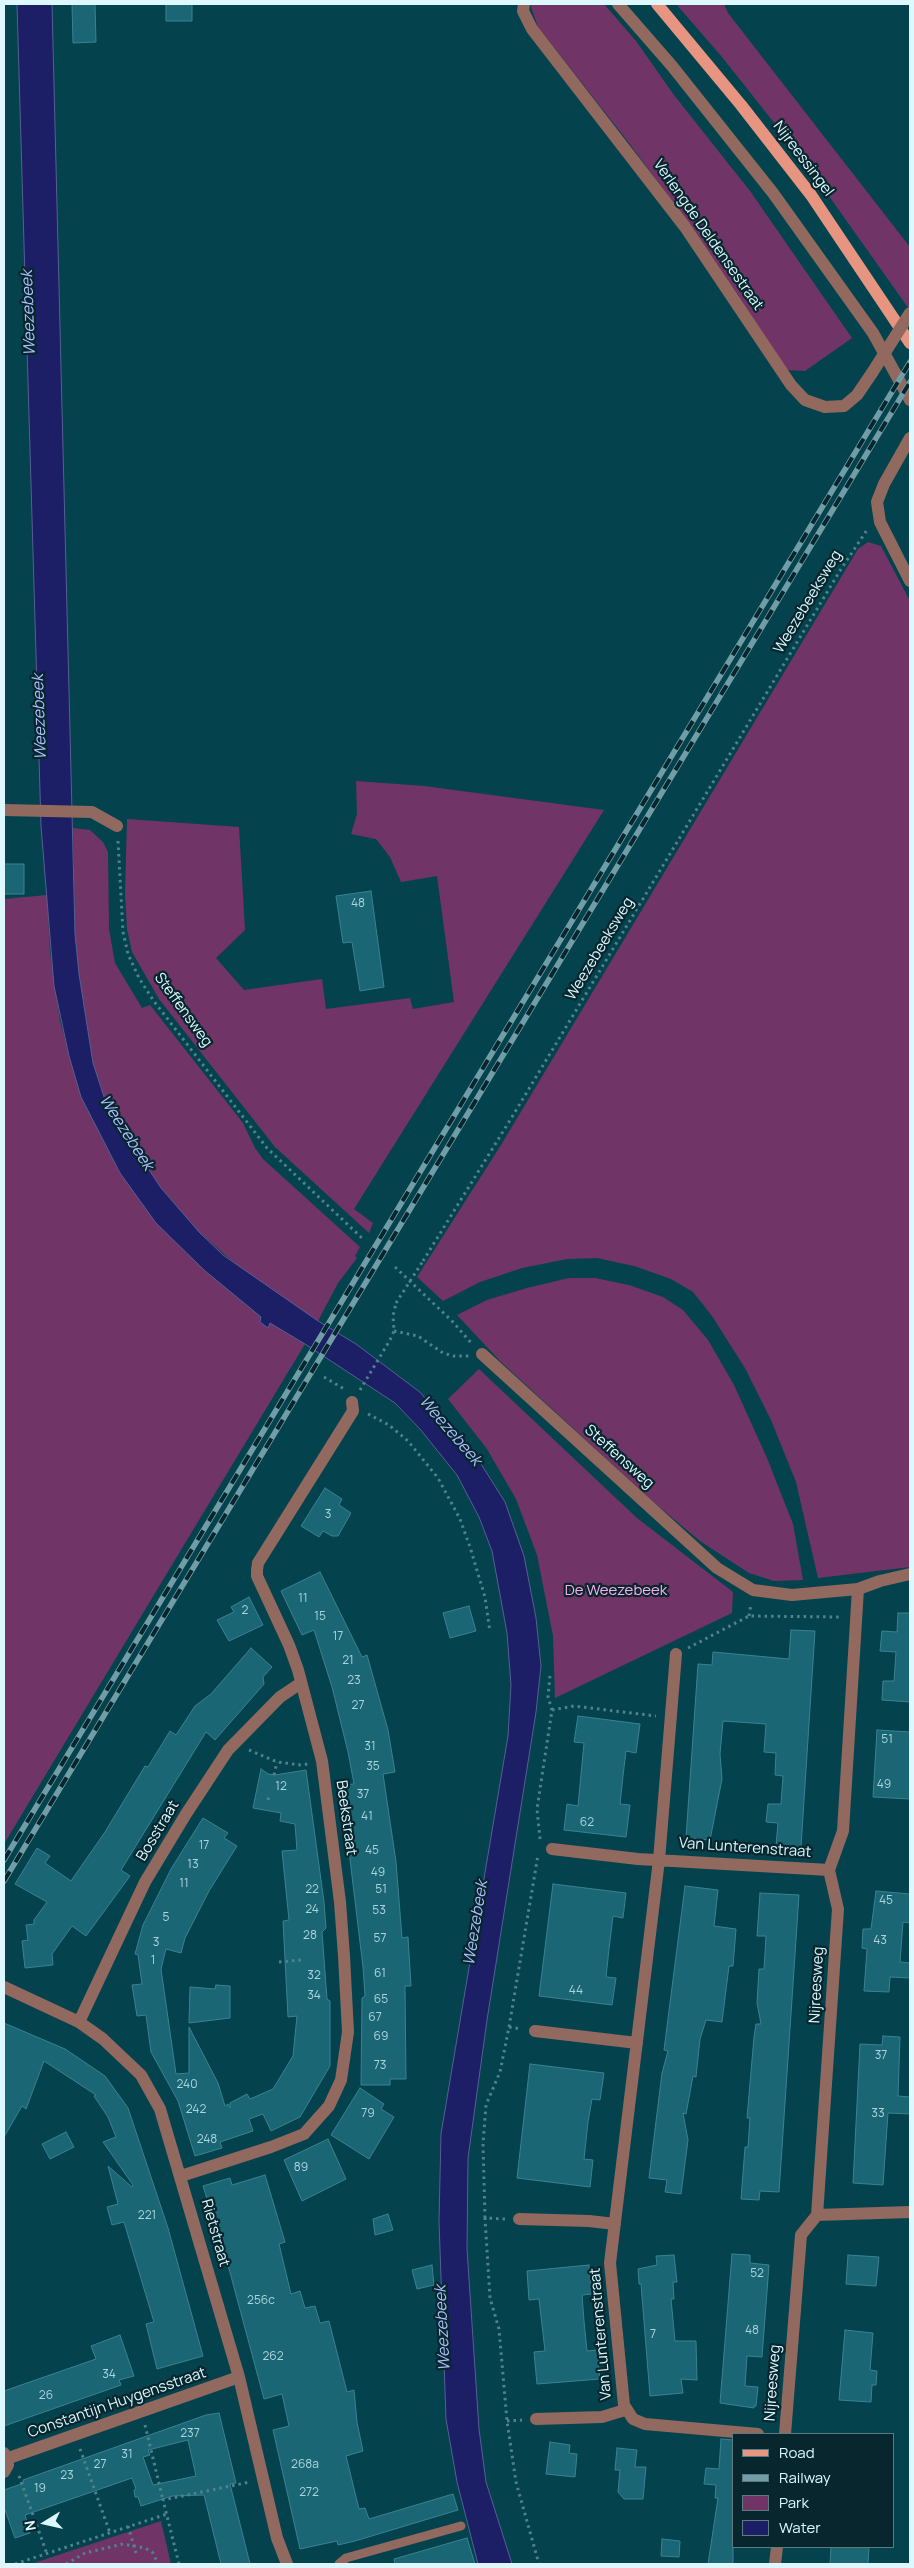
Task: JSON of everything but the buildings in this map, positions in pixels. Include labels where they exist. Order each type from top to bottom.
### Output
[{"type":"main road","name":"Nijreessingel","points":[[657,4],[742,104],[811,195],[910,343]]},
{"type":"street","name":"Verlengde Deldensestraat","points":[[524,4],[523,11],[532,29],[685,227],[791,385],[805,400],[825,407],[844,406],[858,395],[910,313]]},
{"type":"street","points":[[618,4],[672,66],[774,193],[873,333],[910,400]]},
{"type":"street","points":[[910,438],[879,493],[877,502],[880,522],[910,581]]},
{"type":"street","points":[[4,810],[82,810],[102,815],[118,826]]},
{"type":"street","name":"Steffensweg","points":[[482,1354],[718,1568],[734,1579],[753,1590],[792,1595],[858,1589]]},
{"type":"street","name":"Beekstraat","points":[[181,2176],[271,2147],[304,2134],[329,2106],[341,2080],[348,2032],[346,1992],[340,1902],[322,1761],[289,1645],[257,1576],[257,1570],[258,1563],[353,1411],[352,1397]]},
{"type":"street","points":[[829,1870],[843,1831],[858,1589],[880,1581],[910,1574]]},
{"type":"street","name":"Van Lunterenstraat","points":[[676,1654],[659,1860],[610,2271],[625,2410],[633,2420],[645,2424],[747,2433]]},
{"type":"street","name":"Bosstraat","points":[[79,2022],[145,1882],[186,1814],[228,1750],[280,1697],[301,1683]]},
{"type":"street","name":"Van Lunterenstraat","points":[[552,1848],[659,1860],[829,1870]]},
{"type":"street","name":"Nijreesweg","points":[[785,2433],[801,2235],[816,2216],[838,1909],[829,1870]]},
{"type":"street","name":"Rietstraat","points":[[4,1987],[79,2022],[123,2056],[141,2076],[160,2109],[239,2377],[265,2479],[277,2538],[286,2564]]},
{"type":"street","points":[[535,2031],[637,2043]]},
{"type":"street","points":[[816,2216],[910,2212]]},
{"type":"street","points":[[519,2220],[589,2221],[615,2224]]},
{"type":"street","name":"Constantijn Huygensstraat","points":[[7,2456],[142,2413],[239,2377]]},
{"type":"street","name":"Van Lunterenstraat","points":[[536,2419],[602,2417],[625,2410]]},
{"type":"street","points":[[4,2472],[8,2465],[7,2456]]},
{"type":"street","points":[[775,2564],[777,2548]]},
{"type":"lane","points":[[339,2564],[346,2558],[461,2526]]},
{"type":"path","name":"Weezebeeksweg","points":[[352,1397],[388,1344],[394,1331],[393,1316],[396,1303],[512,1117],[850,554],[866,531],[880,522]]},
{"type":"path","name":"Steffensweg","points":[[118,826],[123,932],[128,954],[139,978],[153,1000],[267,1148],[364,1240]]},
{"type":"path","points":[[395,1267],[452,1320],[482,1354]]},
{"type":"path","points":[[394,1331],[418,1336],[436,1349],[453,1356],[482,1354]]},
{"type":"path","points":[[324,1376],[389,1424],[408,1441],[438,1478],[460,1519],[485,1597],[490,1632]]},
{"type":"path","points":[[676,1654],[749,1616],[855,1617]]},
{"type":"path","points":[[539,2564],[514,2475],[499,2329],[490,2298],[483,2144],[486,2105],[500,2072],[539,1854],[537,1809],[552,1710],[548,1697],[550,1676]]},
{"type":"path","points":[[552,1710],[574,1706],[670,1718]]},
{"type":"path","points":[[236,1742],[256,1755],[277,1762],[301,1765],[322,1761]]},
{"type":"path","points":[[274,1775],[277,1762]]},
{"type":"path","points":[[268,1800],[269,1796]]},
{"type":"path","points":[[279,1962],[301,1960]]},
{"type":"path","points":[[509,2027],[535,2031]]},
{"type":"path","points":[[485,2218],[519,2220]]},
{"type":"path","points":[[142,2413],[179,2564]]},
{"type":"path","points":[[75,2435],[110,2533]]},
{"type":"path","points":[[7,2456],[46,2554]]},
{"type":"path","points":[[163,2500],[265,2479]]},
{"type":"path","points":[[15,2564],[166,2514]]},
{"type":"path","points":[[128,2526],[136,2553]]},
{"type":"path","points":[[66,2564],[96,2549],[133,2545],[154,2553],[158,2564]]},
{"type":"green space","points":[[530,4],[604,4],[636,41],[674,95],[750,191],[852,338],[805,371],[787,370],[689,224],[629,143],[538,27]]},
{"type":"green space","points":[[676,4],[724,4],[728,13],[910,247],[909,309],[802,158],[722,57]]},
{"type":"green space","points":[[868,542],[881,546],[910,601],[910,1567],[818,1578],[796,1482],[771,1420],[745,1368],[712,1316],[693,1292],[671,1279],[634,1266],[597,1258],[567,1259],[522,1268],[480,1282],[443,1301],[417,1277],[501,1145],[858,549]]},
{"type":"green space","points":[[356,781],[424,786],[604,810],[354,1209],[373,1223],[369,1233],[275,1147],[159,999],[132,952],[127,929],[125,895],[127,819],[239,827],[245,930],[216,958],[244,990],[322,979],[326,1009],[410,998],[413,1009],[454,1002],[437,876],[401,882],[390,857],[376,839],[351,834],[357,814]]},
{"type":"green space","points":[[73,828],[90,830],[103,842],[108,852],[109,929],[115,963],[142,1008],[150,1005],[243,1123],[255,1148],[263,1159],[360,1247],[355,1256],[357,1258],[338,1283],[318,1321],[241,1269],[199,1232],[161,1188],[107,1106],[93,1063],[79,974],[75,934]]},
{"type":"green space","points":[[47,895],[50,952],[60,1021],[81,1097],[120,1173],[156,1223],[261,1317],[260,1322],[268,1327],[270,1323],[305,1344],[4,1844],[4,899]]},
{"type":"green space","points":[[569,1278],[595,1278],[629,1285],[663,1297],[683,1310],[708,1340],[734,1385],[767,1458],[793,1524],[803,1580],[774,1581],[749,1573],[700,1541],[651,1500],[500,1361],[457,1315],[487,1300]]},
{"type":"green space","name":"De Weezebeek","points":[[479,1369],[637,1518],[733,1592],[732,1613],[555,1698],[553,1636],[537,1555],[516,1499],[487,1449],[448,1399]]},
{"type":"green space","points":[[161,2521],[171,2564],[31,2564]]},
{"type":"water","name":"Weezebeek","points":[[17,4],[52,4],[75,934],[79,974],[93,1063],[107,1106],[161,1188],[199,1232],[223,1255],[318,1321],[356,1344],[421,1393],[436,1413],[476,1456],[505,1502],[524,1556],[536,1618],[541,1666],[536,1712],[487,2020],[468,2158],[467,2249],[479,2429],[486,2482],[512,2564],[478,2564],[457,2482],[446,2419],[439,2221],[441,2134],[508,1736],[511,1685],[507,1633],[492,1551],[479,1517],[457,1475],[420,1429],[395,1403],[270,1323],[268,1328],[260,1322],[261,1317],[204,1270],[156,1223],[120,1173],[81,1097],[69,1056],[54,986],[41,826]]},
{"type":"railway","points":[[4,1860],[910,362]]},
{"type":"railway","points":[[4,1881],[910,382]]}]
